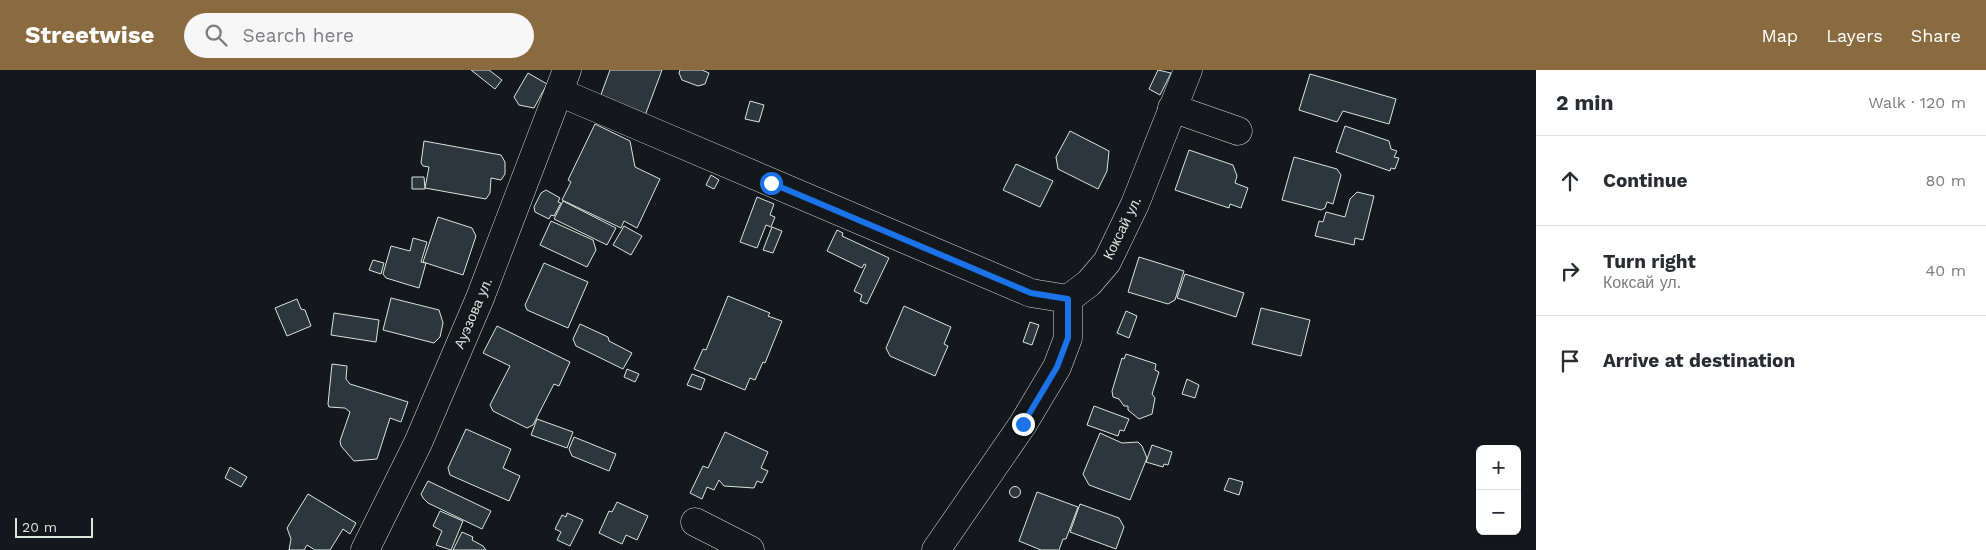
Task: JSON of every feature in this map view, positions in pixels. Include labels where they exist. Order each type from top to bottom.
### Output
[{"type":"street","name":"Коксай ул.","points":[[1068,299],[1089,283],[1107,262],[1135,204],[1188,70]]},
{"type":"street","points":[[563,81],[996,279],[1031,293],[1068,299],[1068,338],[1057,367],[1023,424],[936,550]]},
{"type":"street","name":"Ауэзова ул.","points":[[365,550],[418,443],[480,298],[563,81]]},
{"type":"street","points":[[1172,108],[1238,130]]},
{"type":"street","points":[[695,522],[750,550]]},
{"type":"building","points":[[471,70],[489,70],[502,80],[495,89]]},
{"type":"building","points":[[610,70],[662,70],[643,121],[599,100]]},
{"type":"building","points":[[680,70],[702,70],[709,73],[705,84],[698,86],[682,80],[679,73]]},
{"type":"building","points":[[1158,70],[1171,73],[1160,95],[1149,89]]},
{"type":"building","points":[[528,73],[547,84],[534,108],[519,105],[514,97]]},
{"type":"building","points":[[1310,74],[1396,99],[1389,124],[1343,111],[1337,122],[1299,110]]},
{"type":"building","points":[[750,101],[764,105],[759,122],[745,119]]},
{"type":"building","points":[[595,124],[630,141],[635,167],[660,179],[637,228],[624,221],[621,228],[562,200],[571,182],[568,180]]},
{"type":"building","points":[[1345,126],[1389,141],[1391,149],[1397,151],[1394,157],[1399,158],[1395,169],[1391,168],[1390,171],[1336,152]]},
{"type":"building","points":[[1070,131],[1109,151],[1107,171],[1098,189],[1058,169],[1056,157]]},
{"type":"building","points":[[424,141],[501,155],[505,162],[505,174],[501,180],[491,178],[490,193],[486,199],[425,188],[429,167],[423,166],[421,163]]},
{"type":"building","points":[[1189,150],[1233,165],[1237,176],[1235,183],[1248,188],[1241,208],[1230,204],[1229,208],[1175,190]]},
{"type":"building","points":[[1294,157],[1337,169],[1341,175],[1333,204],[1327,202],[1325,208],[1321,210],[1282,200]]},
{"type":"building","points":[[1016,164],[1053,181],[1040,207],[1003,190]]},
{"type":"building","points":[[711,175],[719,180],[714,189],[706,185]]},
{"type":"building","points":[[412,177],[424,177],[425,189],[412,189]]},
{"type":"building","points":[[546,190],[560,198],[558,202],[561,203],[554,216],[551,215],[549,219],[535,212],[534,207],[541,193]]},
{"type":"building","points":[[1357,192],[1374,196],[1363,240],[1355,238],[1354,245],[1315,236],[1319,221],[1323,222],[1326,212],[1345,217],[1350,199]]},
{"type":"building","points":[[757,197],[774,204],[770,215],[775,217],[771,227],[766,225],[757,248],[740,242]]},
{"type":"building","points":[[563,201],[616,228],[607,245],[554,219]]},
{"type":"building","points":[[438,217],[472,228],[476,236],[463,275],[423,262]]},
{"type":"building","points":[[551,221],[593,240],[596,250],[587,267],[540,245]]},
{"type":"building","points":[[624,226],[642,236],[631,255],[613,245]]},
{"type":"building","points":[[772,227],[782,231],[773,253],[763,250]]},
{"type":"building","points":[[837,230],[843,233],[842,236],[889,258],[867,304],[860,301],[862,295],[854,291],[866,265],[864,264],[862,268],[827,251]]},
{"type":"building","points":[[413,238],[427,242],[421,262],[426,263],[419,288],[386,278],[383,274],[391,246],[410,251]]},
{"type":"building","points":[[1139,257],[1184,271],[1175,300],[1168,304],[1128,292]]},
{"type":"building","points":[[373,260],[384,263],[381,274],[369,270]]},
{"type":"building","points":[[544,263],[588,282],[568,328],[527,310],[525,305]]},
{"type":"building","points":[[1185,274],[1244,293],[1236,317],[1177,298]]},
{"type":"building","points":[[728,296],[770,313],[768,316],[782,321],[765,363],[763,362],[755,380],[750,378],[745,390],[694,369],[703,349],[706,350]]},
{"type":"building","points":[[391,298],[439,310],[443,323],[440,337],[434,343],[383,330]]},
{"type":"building","points":[[297,299],[301,309],[305,310],[311,326],[287,336],[275,308]]},
{"type":"building","points":[[904,306],[951,327],[944,344],[948,346],[935,376],[890,356],[886,348]]},
{"type":"building","points":[[1261,308],[1310,320],[1301,356],[1252,344]]},
{"type":"building","points":[[1126,311],[1137,316],[1129,338],[1117,333]]},
{"type":"building","points":[[334,313],[379,320],[376,342],[331,335]]},
{"type":"building","points":[[1030,322],[1039,325],[1032,345],[1023,342]]},
{"type":"building","points":[[580,324],[608,337],[609,341],[632,353],[623,369],[576,346],[573,339]]},
{"type":"building","points":[[497,326],[570,362],[559,386],[554,384],[533,425],[527,428],[493,411],[490,405],[510,366],[483,353]]},
{"type":"building","points":[[1126,354],[1156,364],[1155,370],[1159,372],[1152,394],[1155,398],[1152,414],[1139,419],[1128,410],[1128,406],[1124,406],[1119,399],[1113,397],[1112,391],[1122,358],[1124,359]]},
{"type":"building","points":[[332,364],[347,366],[346,379],[350,384],[408,402],[401,422],[390,418],[377,459],[354,461],[341,446],[340,441],[350,412],[345,408],[329,407]]},
{"type":"building","points":[[627,369],[639,374],[635,382],[624,377]]},
{"type":"building","points":[[692,374],[705,379],[701,390],[687,385]]},
{"type":"building","points":[[1187,379],[1199,385],[1195,398],[1182,394]]},
{"type":"building","points":[[1094,406],[1129,419],[1124,431],[1120,430],[1118,436],[1087,425]]},
{"type":"building","points":[[537,419],[573,432],[567,448],[531,435]]},
{"type":"building","points":[[466,429],[511,449],[503,468],[520,476],[509,501],[450,475],[448,468]]},
{"type":"building","points":[[725,432],[768,452],[761,468],[768,471],[762,483],[757,481],[754,488],[724,486],[719,480],[714,490],[707,487],[702,499],[690,493],[703,466],[708,468]]},
{"type":"building","points":[[1100,433],[1122,443],[1138,442],[1142,446],[1147,458],[1130,500],[1089,485],[1083,474]]},
{"type":"building","points":[[574,437],[616,454],[609,471],[572,456],[569,449]]},
{"type":"building","points":[[1152,445],[1172,452],[1168,465],[1164,464],[1163,467],[1146,462]]},
{"type":"building","points":[[230,467],[247,477],[241,487],[225,478]]},
{"type":"building","points":[[1229,478],[1243,482],[1239,495],[1224,490]]},
{"type":"building","points":[[428,481],[491,511],[482,529],[428,503],[421,494]]},
{"type":"building","points":[[1015,486],[1021,492],[1015,498],[1009,492]]},
{"type":"building","points":[[1037,492],[1078,507],[1066,539],[1063,539],[1059,550],[1041,550],[1019,541]]},
{"type":"building","points":[[308,494],[356,523],[350,534],[343,529],[330,550],[315,550],[307,545],[304,550],[289,550],[291,539],[287,528]]},
{"type":"building","points":[[617,502],[648,516],[637,540],[626,535],[622,544],[599,533],[609,511],[612,512]]},
{"type":"building","points":[[1080,504],[1119,518],[1124,527],[1116,549],[1070,532]]},
{"type":"building","points":[[440,511],[463,521],[451,550],[436,545],[442,531],[433,526]]},
{"type":"building","points":[[567,513],[583,520],[570,546],[557,540],[561,532],[555,529],[562,515],[566,517]]},
{"type":"building","points":[[462,532],[473,537],[472,540],[483,546],[486,550],[453,550]]},
{"type":"route","points":[[771,183],[1031,293],[1068,299],[1068,338],[1057,367],[1023,424]]}]
